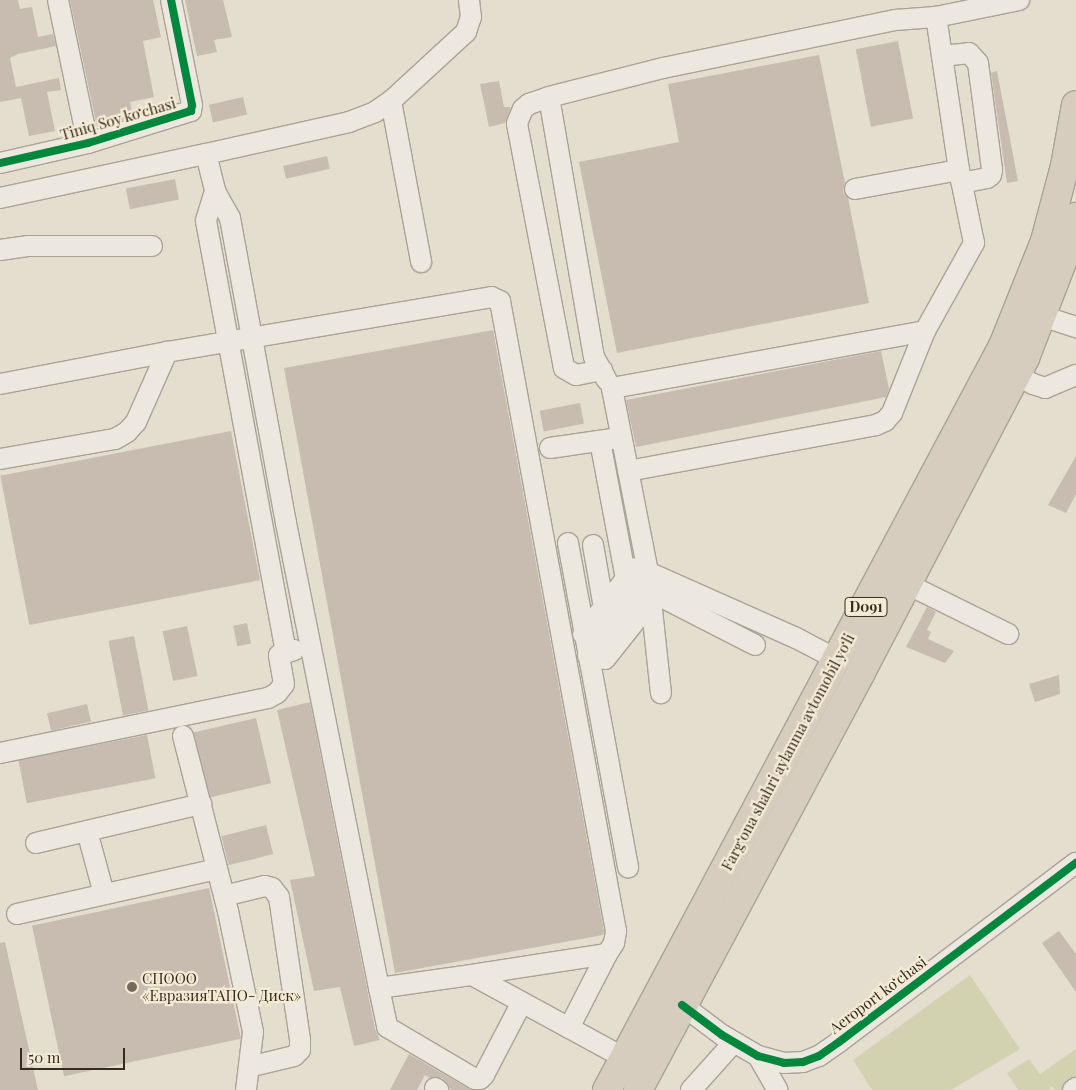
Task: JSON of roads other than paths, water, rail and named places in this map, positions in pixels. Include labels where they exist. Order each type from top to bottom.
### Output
[{"type":"highway","name":"Fargʻona shahri aylanma avtomobil yoʻli","points":[[607,1090],[1004,346],[1045,241],[1065,166],[1076,105]]},
{"type":"highway","name":"Fargʻona shahri aylanma avtomobil yoʻli","points":[[638,1090],[1016,375],[1042,316],[1064,258],[1076,216]]},
{"type":"street","points":[[58,0],[88,143]]},
{"type":"street","name":"Tiniq Soy koʻchasi","points":[[0,163],[88,143],[191,111],[192,105],[171,0]]},
{"type":"street","points":[[0,198],[349,122],[375,112],[390,101],[466,32],[471,17],[469,0]]},
{"type":"street","points":[[602,370],[576,375],[564,368],[517,123],[523,109],[529,104],[549,97],[663,68],[895,20],[936,17],[1019,0]]},
{"type":"street","points":[[628,471],[876,426],[885,421],[892,413],[925,331],[974,243],[960,176],[936,17]]},
{"type":"street","points":[[855,189],[960,176],[987,178],[991,175],[992,170],[978,62],[969,53],[942,56]]},
{"type":"street","points":[[549,97],[594,357],[612,388],[649,580],[660,693]]},
{"type":"street","points":[[390,101],[421,262]]},
{"type":"street","points":[[206,154],[215,191],[230,218],[286,523],[387,1028],[475,1079],[480,1079],[484,1076],[522,1002]]},
{"type":"street","points":[[215,191],[206,221],[286,652]]},
{"type":"street","points":[[0,250],[29,246],[152,246]]},
{"type":"street","points":[[0,384],[228,341],[491,297],[500,301],[616,931],[614,943],[569,1028]]},
{"type":"street","points":[[1042,316],[1076,327]]},
{"type":"street","points":[[612,388],[925,331]]},
{"type":"street","points":[[0,459],[115,439],[127,432],[136,422],[167,352]]},
{"type":"street","points":[[1016,375],[1032,384],[1045,388],[1076,375]]},
{"type":"street","points":[[550,448],[622,438]]},
{"type":"street","points":[[583,634],[626,578],[600,441]]},
{"type":"street","points":[[262,528],[286,523]]},
{"type":"street","points":[[568,543],[583,634],[596,658],[628,868]]},
{"type":"street","points":[[593,544],[604,608]]},
{"type":"street","points":[[626,578],[649,580],[796,638],[838,660]]},
{"type":"street","points":[[649,580],[755,645]]},
{"type":"street","points":[[596,658],[649,580]]},
{"type":"street","points":[[907,584],[1008,634]]},
{"type":"street","points":[[0,753],[268,698],[278,693],[284,684],[279,655],[311,647]]},
{"type":"street","points":[[184,736],[224,896],[253,1032],[246,1090]]},
{"type":"street","points":[[36,843],[201,804]]},
{"type":"street","points":[[87,831],[104,894]]},
{"type":"street","name":"Aeroport koʻchasi","points":[[682,1005],[734,1042],[758,1056],[784,1063],[803,1062],[819,1056],[1076,863]]},
{"type":"street","points":[[17,914],[217,869]]},
{"type":"street","points":[[224,896],[265,886],[272,888],[278,897],[300,1040],[300,1050],[294,1056],[249,1067]]},
{"type":"street","points":[[379,988],[607,954]]},
{"type":"street","points":[[472,975],[624,1058]]},
{"type":"street","points":[[692,1090],[734,1042]]},
{"type":"street","points":[[758,1056],[778,1090]]},
{"type":"place","name":"СПООО «ЕвразияТАПО- Диск»","points":[[132,987]]}]
